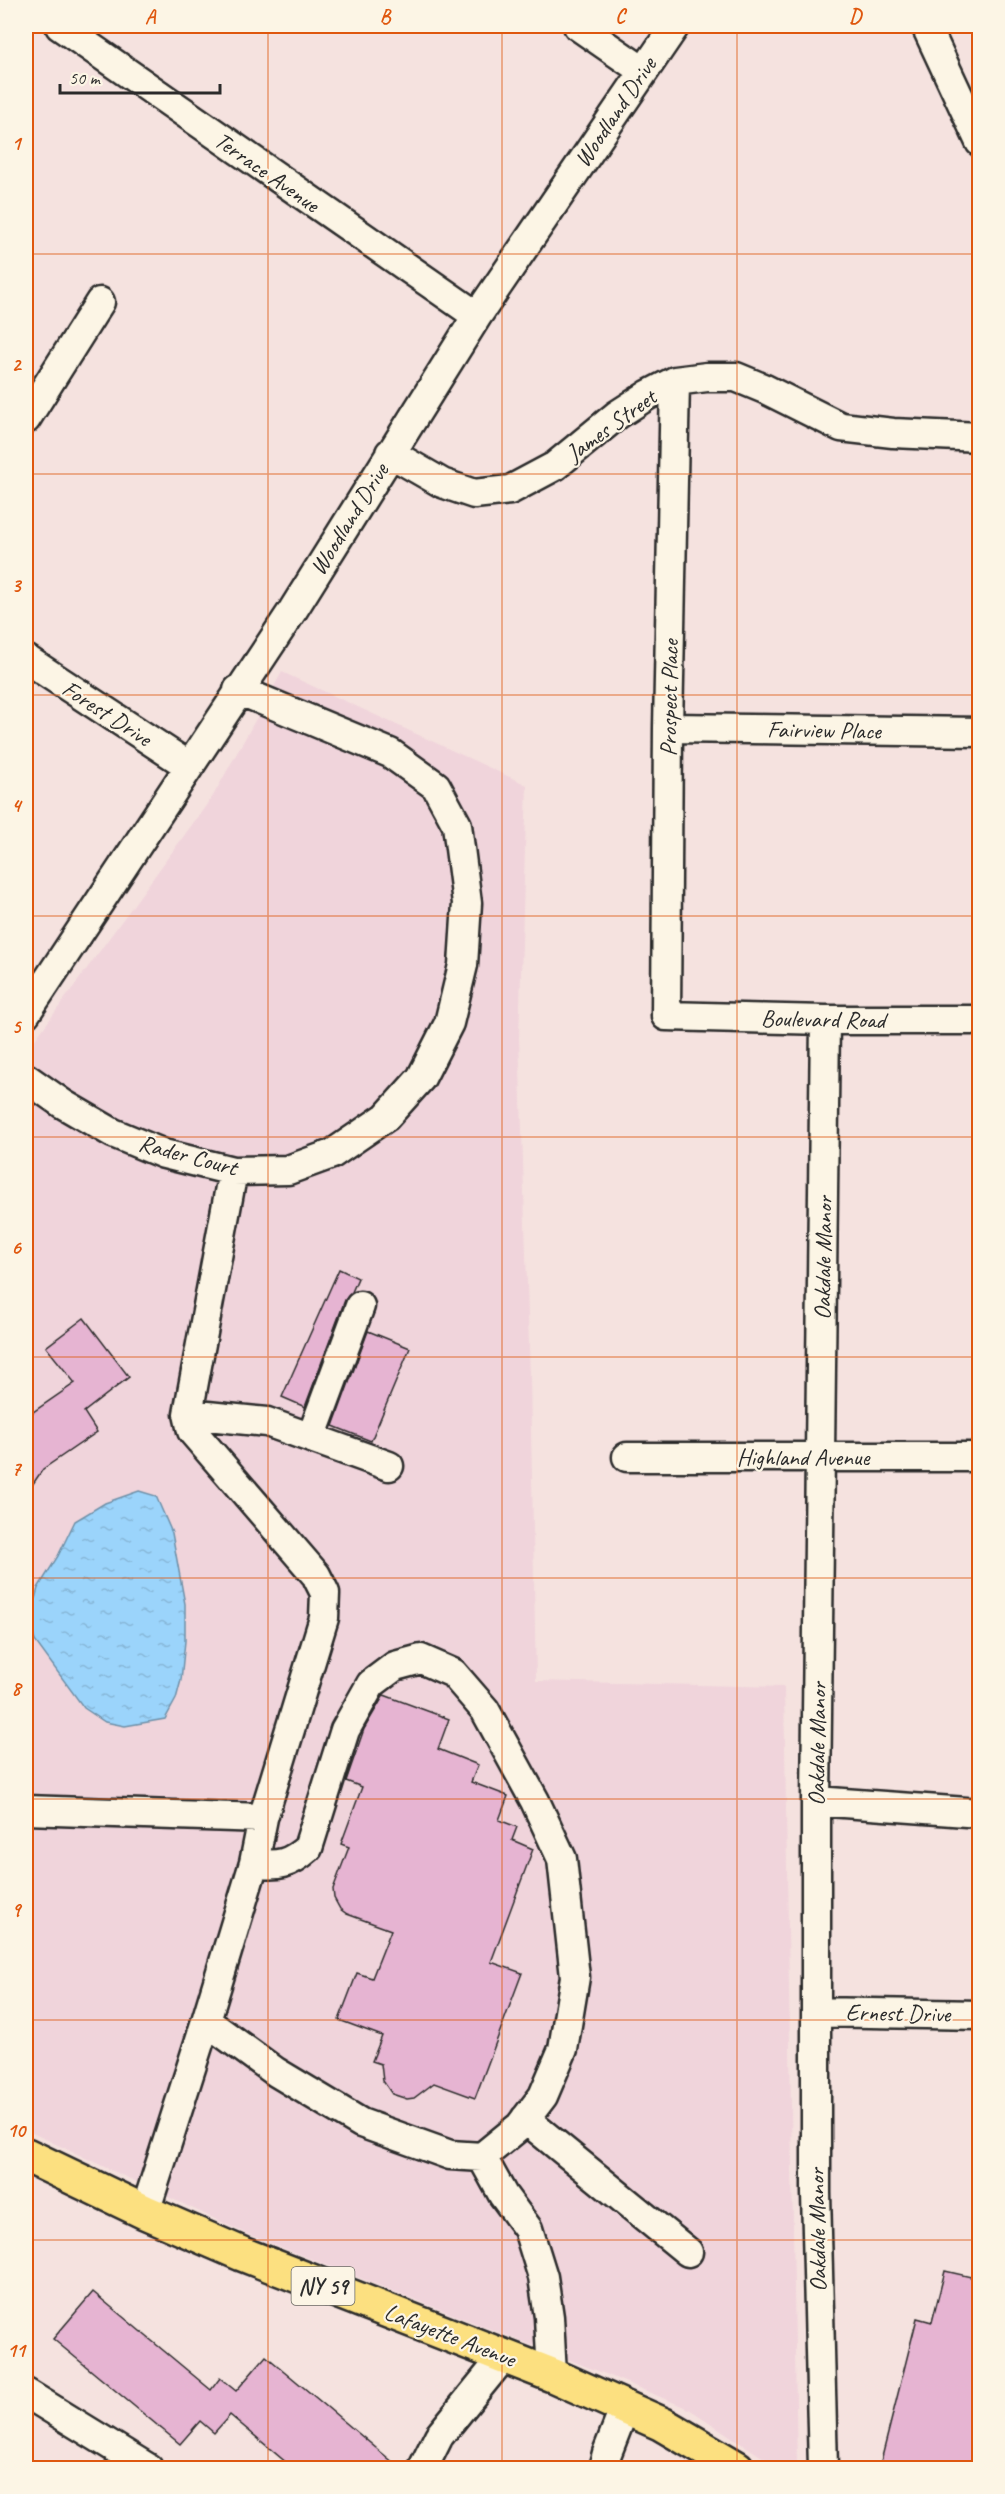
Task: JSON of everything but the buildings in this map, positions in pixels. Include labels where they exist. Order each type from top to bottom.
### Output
[{"type":"main road","name":"Lafayette Avenue","points":[[26,2155],[145,2212],[242,2254],[552,2375],[662,2424],[737,2469]]},
{"type":"street","name":"Terrace Avenue","points":[[60,26],[477,316]]},
{"type":"street","points":[[578,26],[643,71]]},
{"type":"street","name":"Woodland Drive","points":[[26,1013],[292,610],[477,316],[675,26]]},
{"type":"street","points":[[926,26],[980,142]]},
{"type":"street","points":[[26,419],[100,302]]},
{"type":"street","name":"James Street","points":[[390,453],[442,483],[474,494],[510,490],[555,466],[617,415],[675,381],[707,377],[736,377],[841,427],[893,433],[980,437]]},
{"type":"street","name":"Prospect Place","points":[[666,1016],[668,728],[675,381]]},
{"type":"street","name":"Forest Drive","points":[[26,659],[189,766]]},
{"type":"street","name":"Rader Court","points":[[26,1078],[113,1133],[164,1154],[233,1171],[288,1170],[332,1154],[386,1117],[422,1078],[449,1023],[463,965],[467,903],[457,825],[436,786],[390,753],[238,690]]},
{"type":"street","name":"Fairview Place","points":[[668,728],[980,732]]},
{"type":"street","name":"Boulevard Road","points":[[666,1016],[825,1020],[980,1020]]},
{"type":"street","name":"Oakdale Manor","points":[[823,2469],[816,2193],[816,1801],[825,1020]]},
{"type":"street","points":[[145,2212],[254,1863],[263,1818],[324,1618],[325,1593],[316,1575],[192,1431],[188,1414],[233,1171]]},
{"type":"street","points":[[311,1438],[360,1306]]},
{"type":"street","points":[[188,1414],[267,1422],[389,1466]]},
{"type":"street","name":"Highland Avenue","points":[[627,1457],[980,1457]]},
{"type":"street","points":[[206,2021],[276,2072],[361,2122],[450,2155],[482,2157],[525,2119],[543,2096],[563,2049],[575,1977],[562,1859],[535,1801],[485,1710],[453,1672],[421,1659],[395,1666],[371,1684],[345,1730],[308,1848],[294,1860],[271,1865],[254,1863]]},
{"type":"street","points":[[816,1801],[980,1813]]},
{"type":"street","points":[[26,1810],[263,1818]]},
{"type":"street","name":"Ernest Drive","points":[[816,2012],[980,2015]]},
{"type":"street","points":[[525,2119],[688,2252]]},
{"type":"street","points":[[482,2157],[503,2195],[528,2229],[540,2267],[549,2317],[552,2375]]},
{"type":"street","points":[[423,2469],[439,2436],[504,2356]]},
{"type":"street","points":[[26,2393],[148,2469]]},
{"type":"street","points":[[603,2469],[625,2408]]},
{"type":"shaded area","points":[[282,672],[527,785],[519,1038],[530,1377],[536,1681],[784,1687],[797,2468],[779,2468],[689,2409],[247,2234],[26,2130],[26,1052],[213,796]]},
{"type":"water","points":[[139,1491],[156,1496],[172,1533],[185,1604],[185,1641],[181,1680],[176,1699],[165,1719],[125,1726],[105,1722],[84,1708],[35,1641],[29,1620],[38,1588],[58,1556],[75,1521],[105,1503]]}]
